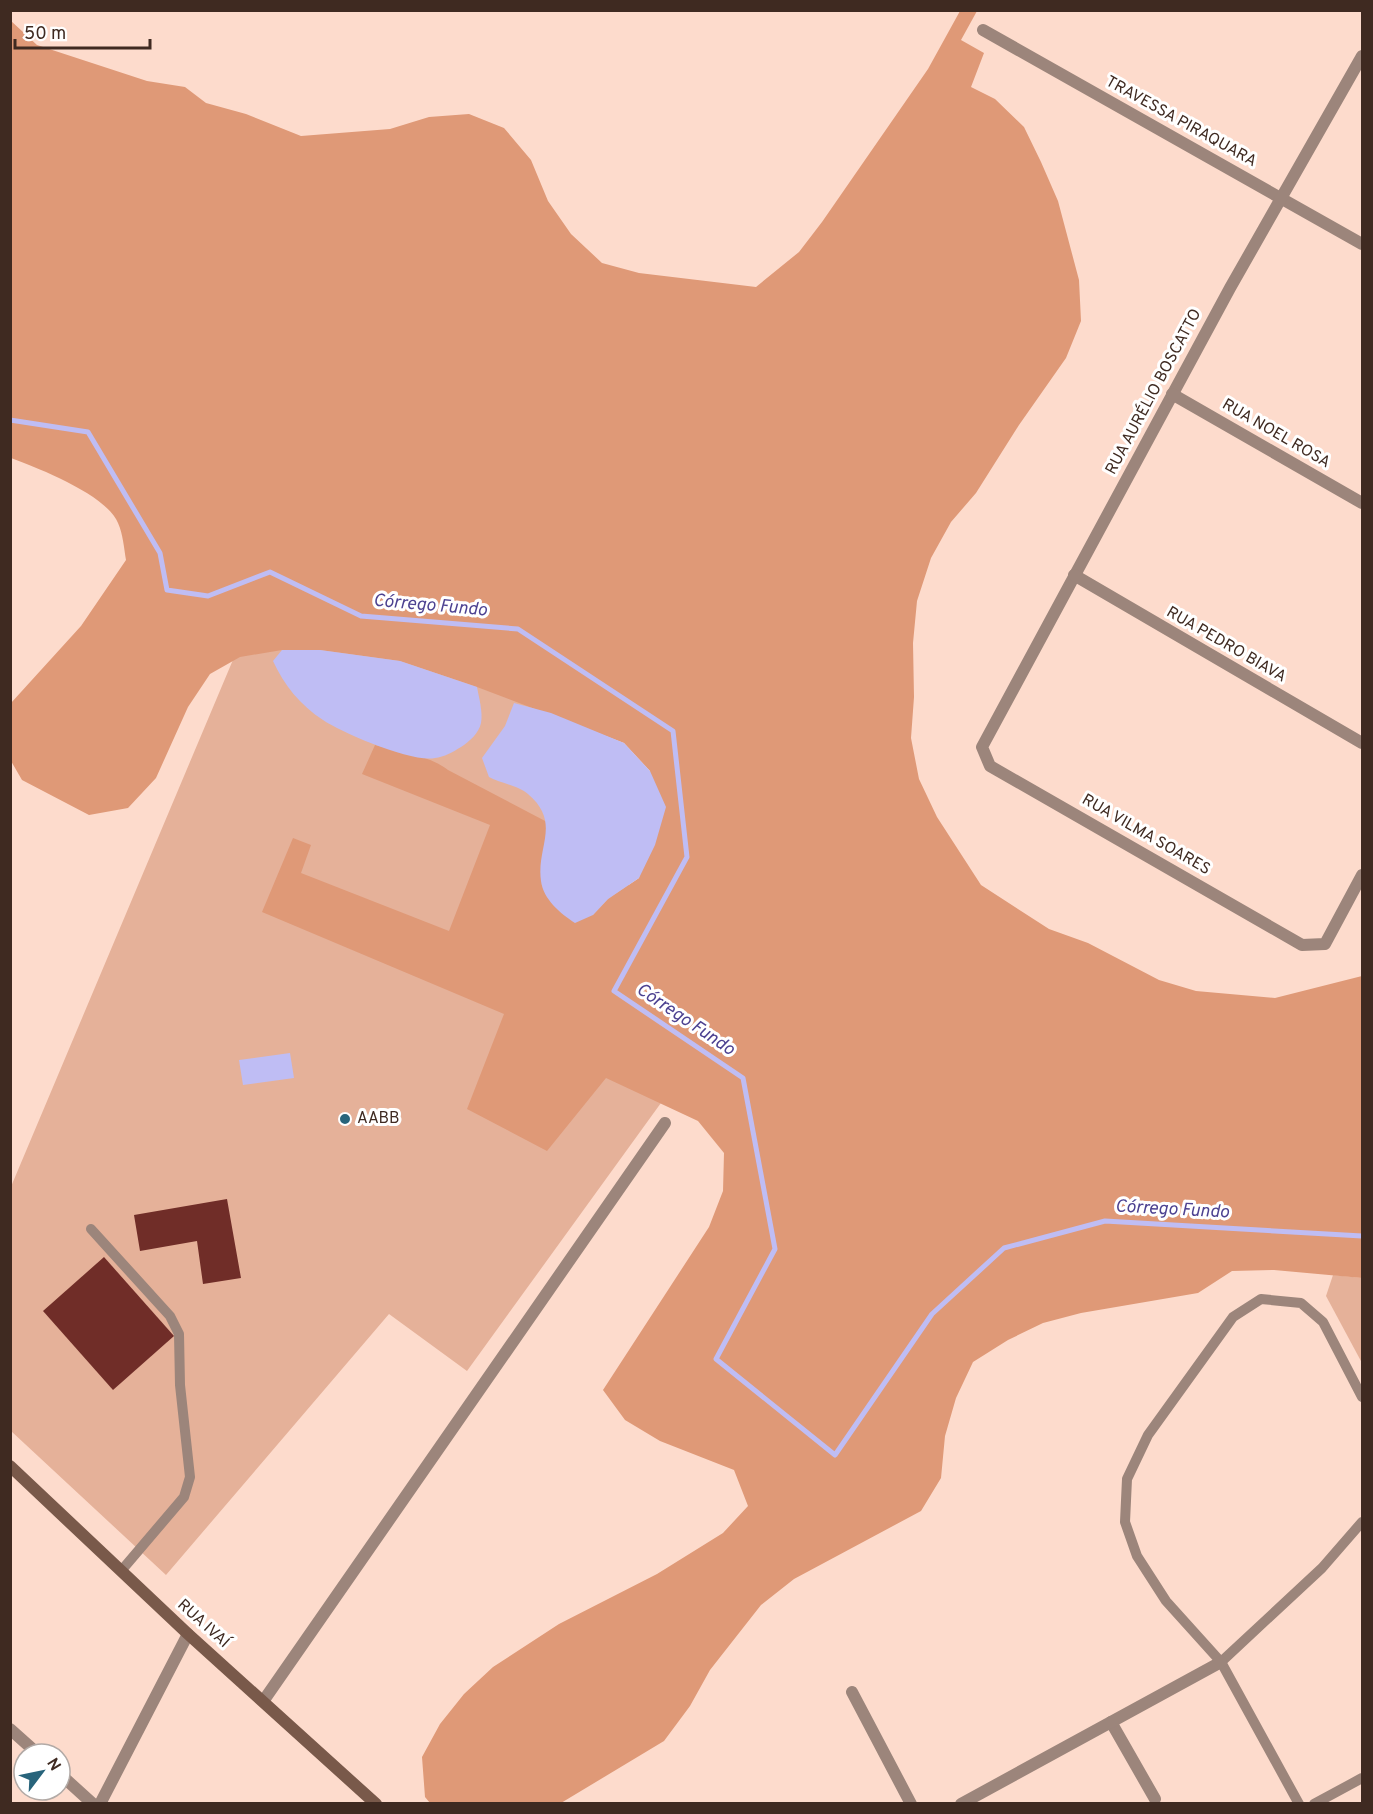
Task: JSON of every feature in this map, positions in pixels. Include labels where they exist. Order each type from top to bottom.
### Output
[{"type":"main road","name":"RUA IVAÍ","points":[[10,1466],[188,1634],[376,1803]]},
{"type":"street","name":"TRAVESSA PIRAQUARA","points":[[983,30],[1362,244]]},
{"type":"street","name":"RUA AURÉLIO BOSCATTO","points":[[982,747],[1172,394],[1362,56]]},
{"type":"street","name":"RUA NOEL ROSA","points":[[1172,394],[1362,503]]},
{"type":"street","name":"RUA PEDRO BIAVA","points":[[1074,575],[1362,743]]},
{"type":"street","name":"RUA VILMA SOARES","points":[[982,747],[990,766],[1302,945],[1324,944],[1362,875]]},
{"type":"street","points":[[264,1700],[665,1123]]},
{"type":"street","points":[[100,1803],[188,1634]]},
{"type":"street","points":[[961,1803],[1221,1662]]},
{"type":"street","points":[[852,1692],[911,1803]]},
{"type":"street","points":[[1111,1722],[1155,1799]]},
{"type":"street","points":[[10,1729],[25,1742]]},
{"type":"street","points":[[72,1785],[93,1803]]},
{"type":"lane","points":[[91,1229],[170,1316],[179,1334],[180,1385],[190,1477],[184,1497],[121,1571]]},
{"type":"lane","points":[[1299,1803],[1221,1662],[1166,1602],[1137,1556],[1125,1522],[1127,1479],[1148,1435],[1233,1317],[1262,1299],[1301,1303],[1323,1322],[1362,1397]]},
{"type":"lane","points":[[1221,1662],[1322,1568],[1362,1522]]},
{"type":"lane","points":[[1314,1803],[1362,1778]]},
{"type":"shaded area","points":[[960,11],[977,11],[961,40],[984,53],[971,87],[995,99],[1024,127],[1058,201],[1079,280],[1081,321],[1066,358],[1019,425],[976,493],[951,522],[931,558],[917,601],[913,643],[914,697],[911,738],[919,779],[937,817],[981,885],[1049,929],[1088,943],[1159,980],[1196,991],[1275,998],[1362,976],[1362,1278],[1274,1270],[1232,1271],[1198,1293],[1081,1313],[1043,1323],[1008,1340],[973,1362],[956,1398],[945,1436],[941,1478],[921,1511],[794,1579],[761,1605],[710,1670],[690,1706],[664,1741],[561,1803],[430,1803],[425,1797],[422,1757],[440,1724],[464,1694],[493,1667],[559,1624],[657,1574],[723,1533],[748,1506],[734,1470],[660,1441],[625,1420],[603,1390],[709,1227],[723,1191],[724,1153],[698,1121],[606,1078],[547,1151],[467,1109],[504,1014],[262,912],[293,838],[311,845],[301,873],[449,931],[490,825],[362,774],[375,745],[432,761],[547,822],[546,840],[593,915],[608,899],[639,878],[650,771],[624,743],[477,687],[400,661],[320,650],[282,650],[240,657],[210,674],[188,707],[156,778],[128,808],[89,815],[22,780],[11,761],[11,703],[81,626],[126,560],[118,523],[100,502],[38,468],[11,458],[10,20],[37,45],[147,81],[185,87],[206,103],[246,114],[301,136],[390,129],[429,117],[469,114],[504,128],[531,160],[548,201],[571,234],[602,263],[639,273],[756,287],[799,252],[822,222],[928,69]]},
{"type":"shaded area","name":"AABB","points":[[270,572],[518,629],[700,1049],[467,1371],[389,1314],[166,1575],[11,1431],[10,1189]]},
{"type":"shaded area","points":[[1333,1275],[1362,1278],[1362,1363],[1326,1296]]},
{"type":"water","points":[[282,650],[320,650],[400,661],[477,687],[482,714],[480,727],[464,745],[438,757],[411,756],[378,746],[332,726],[300,701],[282,678],[273,661]]},
{"type":"water","points":[[514,703],[551,713],[624,743],[650,771],[666,807],[655,845],[639,878],[608,899],[593,915],[575,923],[553,905],[542,888],[540,869],[546,825],[544,815],[524,791],[489,777],[482,758],[505,726]]},
{"type":"water","points":[[290,1053],[294,1078],[243,1085],[239,1060]]},
{"type":"building","points":[[227,1199],[241,1278],[203,1284],[197,1241],[140,1251],[134,1215]]},
{"type":"building","points":[[104,1257],[174,1336],[113,1390],[43,1311]]},
{"type":"waterway","name":"Córrego Fundo","points":[[10,420],[88,432],[160,553],[167,590],[208,596],[270,572],[361,616],[518,629],[673,731],[687,857],[614,991],[743,1078],[775,1249],[716,1359],[835,1455],[932,1314],[1004,1248],[1105,1221],[1362,1236]]},
{"type":"place","name":"AABB","points":[[345,1119]]}]
